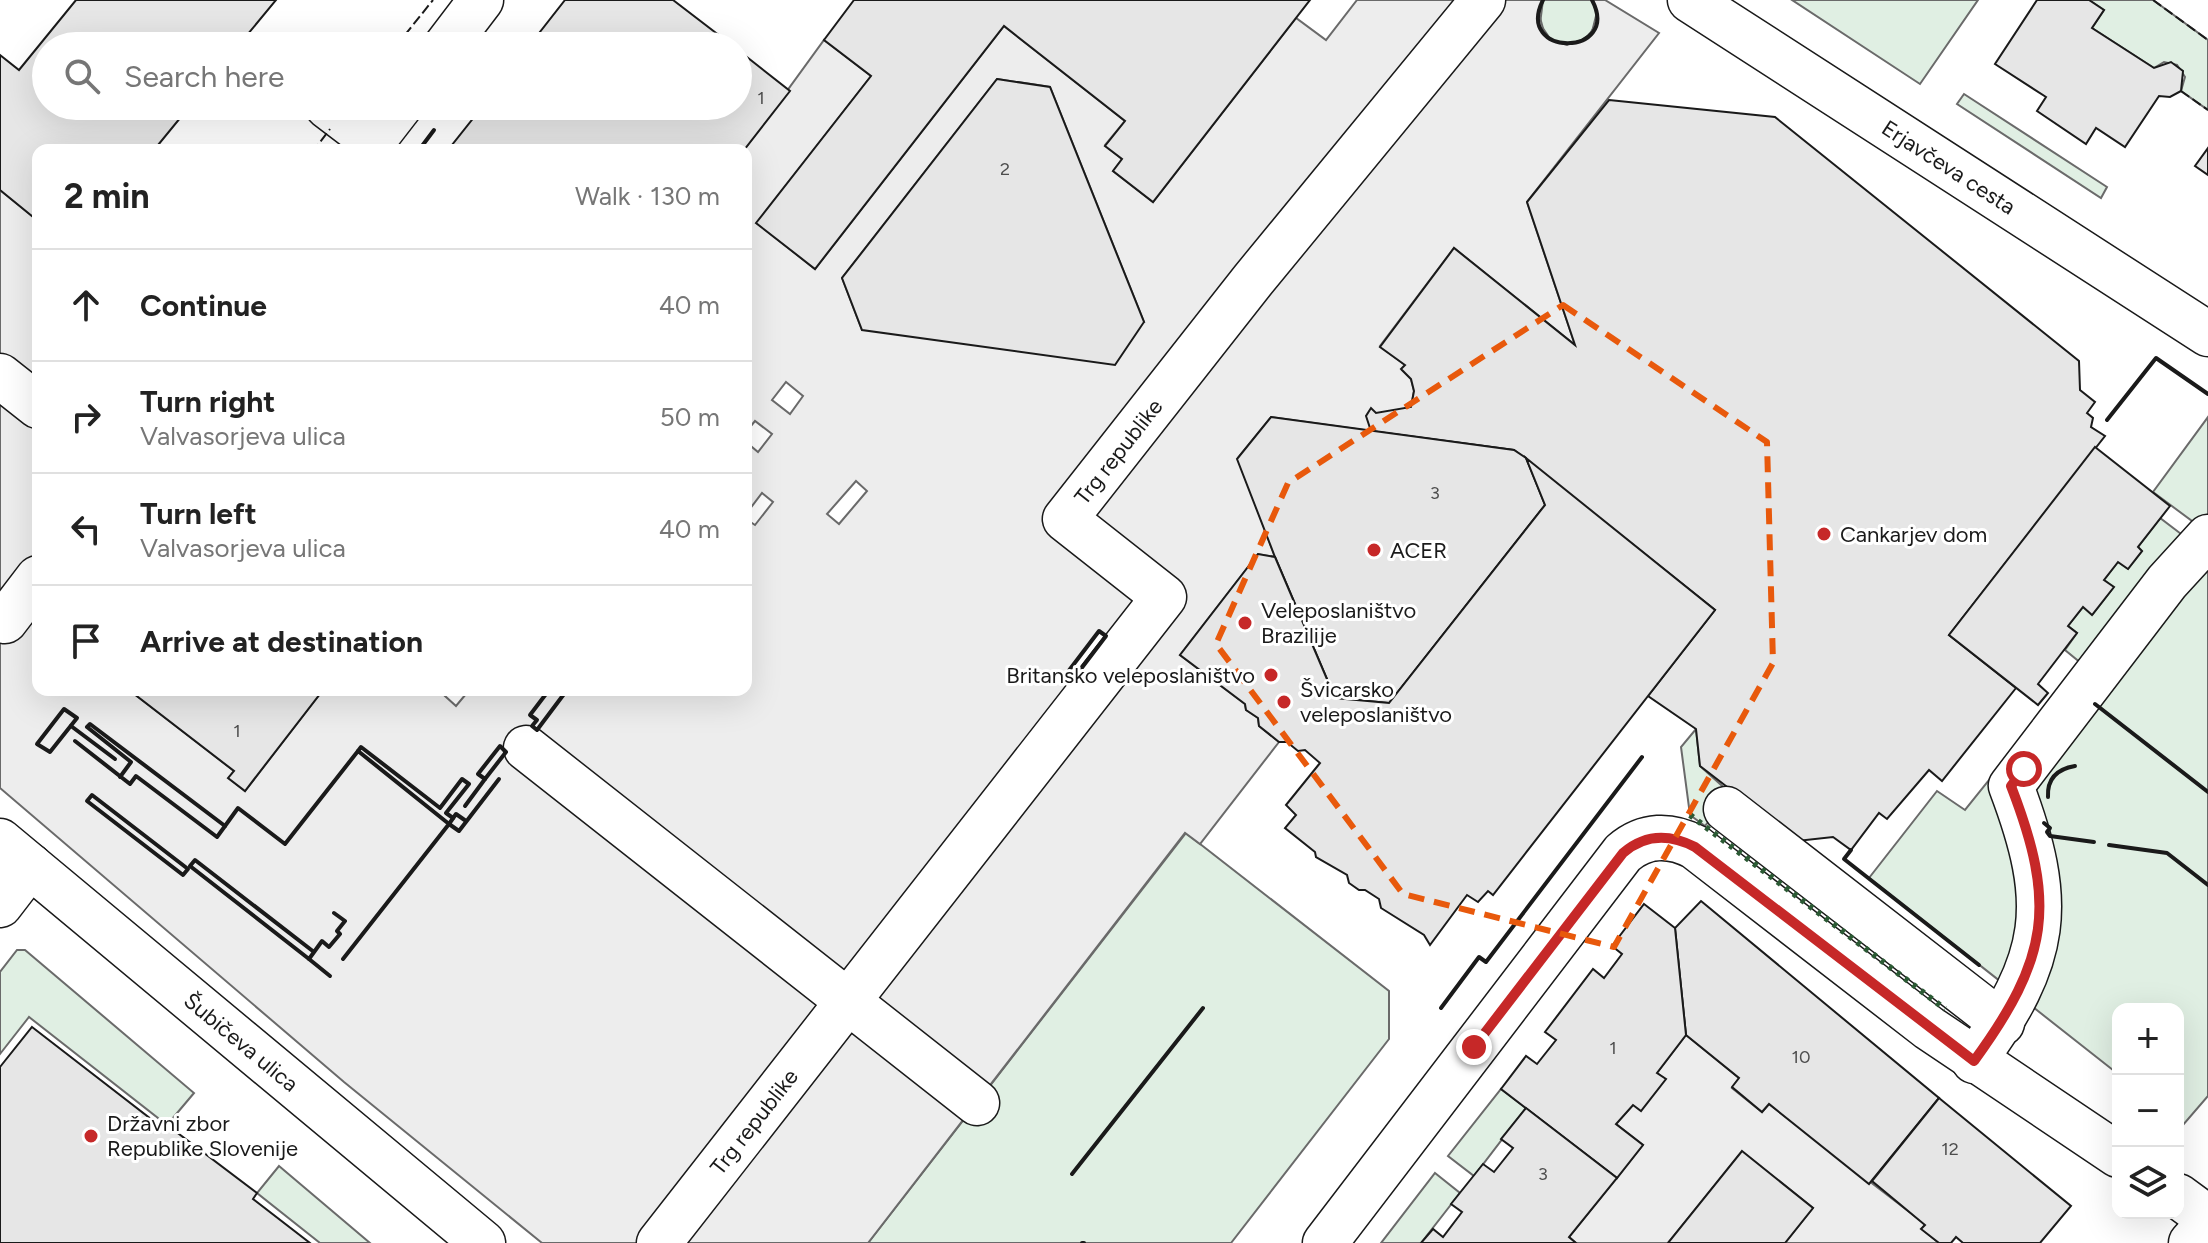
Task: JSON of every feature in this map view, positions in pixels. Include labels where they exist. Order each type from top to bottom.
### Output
[{"type":"street","points":[[457,32],[481,0]]},
{"type":"street","name":"Trg republike","points":[[659,1243],[1164,597],[1065,519],[1253,280],[1483,0]]},
{"type":"street","name":"Erjavčeva cesta","points":[[1690,0],[2208,334]]},
{"type":"street","points":[[342,120],[368,144]]},
{"type":"street","points":[[372,144],[390,120]]},
{"type":"street","points":[[0,376],[32,401]]},
{"type":"street","points":[[1974,1061],[2002,1023],[2032,963],[2039,927],[2040,885],[2035,854],[2011,786],[2167,582],[2208,537]]},
{"type":"street","points":[[0,616],[5,621],[32,586]]},
{"type":"street","points":[[526,748],[977,1103]]},
{"type":"street","points":[[1726,809],[2002,1023]]},
{"type":"street","points":[[1325,1243],[1623,853],[1651,838],[1675,838],[1695,847],[1974,1061],[2112,1151]]},
{"type":"street","points":[[0,905],[15,854]]},
{"type":"street","name":"Šubičeva ulica","points":[[15,854],[483,1243]]},
{"type":"street","points":[[2184,1200],[2208,1218]]},
{"type":"street","points":[[2191,1243],[2208,1224]]},
{"type":"highlighted area","points":[[1563,305],[1767,442],[1773,663],[1614,947],[1403,894],[1216,644],[1288,483]]},
{"type":"green space","points":[[1543,0],[1592,0],[1596,10],[1593,29],[1588,36],[1571,44],[1551,40],[1540,24]]},
{"type":"green space","points":[[1792,0],[1978,0],[1920,84]]},
{"type":"green space","points":[[2089,0],[2153,0],[2208,40],[2208,110],[2181,91],[2185,77],[2177,65],[2164,62],[2154,68],[2092,28],[2104,10]]},
{"type":"green space","points":[[1964,94],[2107,187],[2101,198],[1957,104]]},
{"type":"green space","points":[[2208,417],[2208,1096],[2184,1124],[2184,1003],[2112,1003],[2112,1069],[1869,878],[1937,791],[1965,810],[2082,664],[2065,650],[2077,633],[2068,626],[2083,607],[2093,614],[2113,588],[2104,580],[2118,562],[2128,569],[2142,551],[2138,547],[2160,518],[2185,537],[2196,524],[2153,492]]},
{"type":"green space","points":[[1696,729],[1700,766],[1730,793],[1705,826],[1690,815],[1681,747]]},
{"type":"green space","points":[[1186,833],[1389,991],[1389,1039],[1231,1243],[868,1243]]},
{"type":"green space","points":[[17,950],[25,950],[194,1093],[167,1125],[29,1017],[0,1054],[0,972]]},
{"type":"green space","points":[[1501,1089],[1526,1108],[1474,1176],[1448,1156]]},
{"type":"green space","points":[[279,1166],[370,1243],[320,1243],[257,1193]]},
{"type":"green space","points":[[1435,1173],[1460,1193],[1421,1243],[1381,1243]]},
{"type":"shaded area","points":[[1357,0],[1543,0],[1539,14],[1544,32],[1551,40],[1567,45],[1585,39],[1592,32],[1597,12],[1592,0],[1605,0],[1659,33],[1527,202],[1575,345],[1454,248],[1380,346],[1405,365],[1402,370],[1411,379],[1414,391],[1411,407],[1371,431],[1271,417],[1238,458],[1275,557],[1258,554],[1180,655],[1245,704],[1246,710],[1258,718],[1259,726],[1279,742],[1200,844],[1185,833],[868,1243],[542,1243],[344,1082],[0,788],[0,190],[32,216],[32,696],[137,696],[234,771],[229,778],[245,791],[318,696],[445,696],[456,706],[464,696],[752,696],[752,523],[755,525],[773,502],[762,493],[752,506],[752,447],[758,452],[772,434],[755,421],[752,425],[752,144],[748,144],[824,40],[871,76],[757,223],[815,269],[1004,26],[1125,121],[1105,145],[1122,159],[1113,171],[1153,202],[1296,18],[1326,40]],"holes":[[[997,79],[1050,87],[1144,322],[862,330],[842,278]],[[786,382],[803,396],[790,414],[772,400]],[[856,481],[867,491],[839,524],[827,514]],[[1099,632],[1106,636],[1070,682],[1064,676]]]},
{"type":"shaded area","points":[[1686,1035],[1739,1078],[1732,1088],[1762,1112],[1769,1104],[1925,1224],[1922,1229],[1939,1243],[1785,1243],[1813,1208],[1742,1152],[1668,1243],[1576,1243],[1569,1237],[1643,1145],[1616,1124],[1633,1105],[1665,1079],[1657,1073]]},
{"type":"building","points":[[76,0],[276,0],[250,32],[50,32]]},
{"type":"building","points":[[565,0],[673,0],[715,32],[540,32]]},
{"type":"building","points":[[854,0],[1310,0],[1153,202],[1113,171],[1122,159],[1105,146],[1125,121],[1004,26],[815,269],[756,223],[871,76],[824,40]]},
{"type":"building","points":[[2037,0],[2089,0],[2104,10],[2092,28],[2154,68],[2171,62],[2183,71],[2181,91],[2170,97],[2159,96],[2125,147],[2096,128],[2086,144],[2037,111],[2046,97],[1995,64]]},
{"type":"building","points":[[32,54],[32,120],[179,120],[159,144],[32,144],[32,216],[0,190],[0,55],[19,70]]},
{"type":"building","points":[[752,61],[790,91],[749,144],[453,144],[472,120],[752,120]]},
{"type":"building","points":[[997,79],[1050,87],[1144,322],[1115,365],[862,330],[842,278]]},
{"type":"building","name":"Cankarjev dom","points":[[1609,100],[1775,117],[2079,361],[2080,390],[2095,402],[2087,413],[2093,418],[2091,427],[2105,436],[1949,635],[2016,688],[1942,781],[1929,770],[1887,819],[1879,813],[1851,850],[1833,837],[1797,841],[1700,766],[1696,729],[1648,696],[1715,610],[1514,450],[1371,431],[1366,416],[1371,408],[1376,413],[1411,407],[1414,391],[1411,379],[1401,369],[1405,365],[1380,347],[1454,248],[1575,345],[1527,202]]},
{"type":"building","points":[[2208,148],[2208,175],[2195,166]]},
{"type":"building","points":[[1271,417],[1514,450],[1526,458],[1545,505],[1389,703],[1335,698],[1275,557],[1237,459]]},
{"type":"building","points":[[2095,447],[2170,506],[2138,547],[2142,551],[2128,569],[2118,562],[2104,580],[2114,587],[2092,615],[2083,607],[2068,626],[2077,633],[2038,684],[2048,693],[2038,705],[1949,635]]},
{"type":"building","points":[[1526,458],[1715,610],[1493,895],[1488,891],[1478,902],[1467,895],[1430,945],[1424,935],[1381,908],[1379,899],[1349,883],[1347,875],[1316,857],[1315,852],[1285,828],[1296,815],[1286,805],[1320,763],[1305,750],[1298,751],[1287,742],[1279,742],[1259,726],[1258,718],[1246,710],[1245,704],[1180,655],[1258,554],[1275,557],[1335,698],[1389,703],[1545,505]]},
{"type":"building","points":[[137,696],[318,696],[245,791],[228,778],[234,771]]},
{"type":"building","points":[[1701,901],[1939,1098],[1869,1184],[1769,1104],[1762,1112],[1732,1087],[1739,1078],[1686,1035],[1675,928]]},
{"type":"building","points":[[1644,904],[1675,928],[1686,1035],[1657,1073],[1666,1079],[1641,1111],[1633,1105],[1616,1124],[1643,1145],[1617,1178],[1501,1089],[1526,1056],[1537,1064],[1556,1040],[1545,1032],[1593,969],[1604,978],[1622,954],[1612,946]]},
{"type":"building","name":"Državni zbor Republike Slovenije","points":[[32,1027],[164,1129],[167,1125],[257,1193],[253,1199],[310,1243],[0,1243],[0,1067]]},
{"type":"building","points":[[1939,1098],[2071,1206],[2040,1243],[1963,1243],[1956,1237],[1951,1243],[1939,1243],[1921,1229],[1925,1225],[1872,1181]]},
{"type":"building","points":[[1526,1108],[1617,1178],[1569,1237],[1576,1243],[1421,1243],[1433,1229],[1443,1237],[1462,1212],[1451,1204],[1483,1164],[1494,1172],[1513,1148],[1501,1139]]},
{"type":"building","points":[[1742,1151],[1813,1208],[1785,1243],[1668,1243]]},
{"type":"hedge","points":[[1690,815],[1945,1009]]},
{"type":"fence","points":[[407,32],[433,0]]},
{"type":"fence","points":[[2153,0],[2208,40]]},
{"type":"fence","points":[[2181,91],[2208,110]]},
{"type":"fence","points":[[319,144],[330,129]]},
{"type":"wall","points":[[1543,0],[1538,19],[1543,32],[1554,41],[1568,43],[1582,40],[1593,32],[1597,19],[1592,0]]},
{"type":"wall","points":[[424,144],[434,130]]},
{"type":"wall","points":[[2107,420],[2156,358],[2208,394]]},
{"type":"wall","points":[[1099,631],[1106,636],[1071,682],[1064,677],[1099,631]]},
{"type":"wall","points":[[544,696],[530,715],[537,720],[532,726],[537,730],[562,696]]},
{"type":"wall","points":[[2095,704],[2208,792]]},
{"type":"wall","points":[[64,709],[77,718],[50,752],[37,744],[64,709]]},
{"type":"wall","points":[[75,741],[130,784],[136,776],[217,837],[225,826],[90,724],[87,727],[131,762],[120,777]]},
{"type":"wall","points":[[71,726],[115,759]]},
{"type":"wall","points":[[500,746],[506,752],[485,779],[478,774],[500,746]]},
{"type":"wall","points":[[358,751],[361,747],[440,808],[462,779],[469,784],[446,813],[453,818]]},
{"type":"wall","points":[[225,826],[238,808],[285,844],[358,751],[449,824],[343,959]]},
{"type":"wall","points":[[1441,1008],[1479,957],[1486,962],[1642,757]]},
{"type":"wall","points":[[2048,797],[2054,776],[2075,766]]},
{"type":"wall","points":[[465,806],[485,779]]},
{"type":"wall","points":[[466,821],[456,814],[449,824],[459,831],[499,779]]},
{"type":"wall","points":[[92,795],[188,869],[183,875],[87,801],[92,795]]},
{"type":"wall","points":[[2044,823],[2050,828],[2047,832],[2050,836],[2094,842]]},
{"type":"wall","points":[[2109,845],[2167,853],[2208,885]]},
{"type":"wall","points":[[1851,850],[1844,859],[1979,965]]},
{"type":"wall","points":[[314,952],[195,860],[190,866],[309,959],[322,941],[329,947],[340,934],[337,931],[345,921],[334,913]]},
{"type":"wall","points":[[309,959],[330,976]]},
{"type":"wall","points":[[1072,1174],[1203,1008]]},
{"type":"place","name":"Cankarjev dom","points":[[1824,534]]},
{"type":"place","name":"ACER","points":[[1374,550]]},
{"type":"place","name":"Veleposlaništvo Brazilije","points":[[1245,623]]},
{"type":"place","name":"Britansko veleposlaništvo","points":[[1271,675]]},
{"type":"place","name":"Švicarsko veleposlaništvo","points":[[1284,702]]},
{"type":"place","name":"Državni zbor Republike Slovenije","points":[[91,1136]]},
{"type":"route","points":[[1474,1047],[1623,853],[1651,838],[1665,837],[1695,847],[1974,1061],[2018,995],[2032,963],[2039,927],[2040,885],[2035,854],[2011,786],[2024,769]]}]
